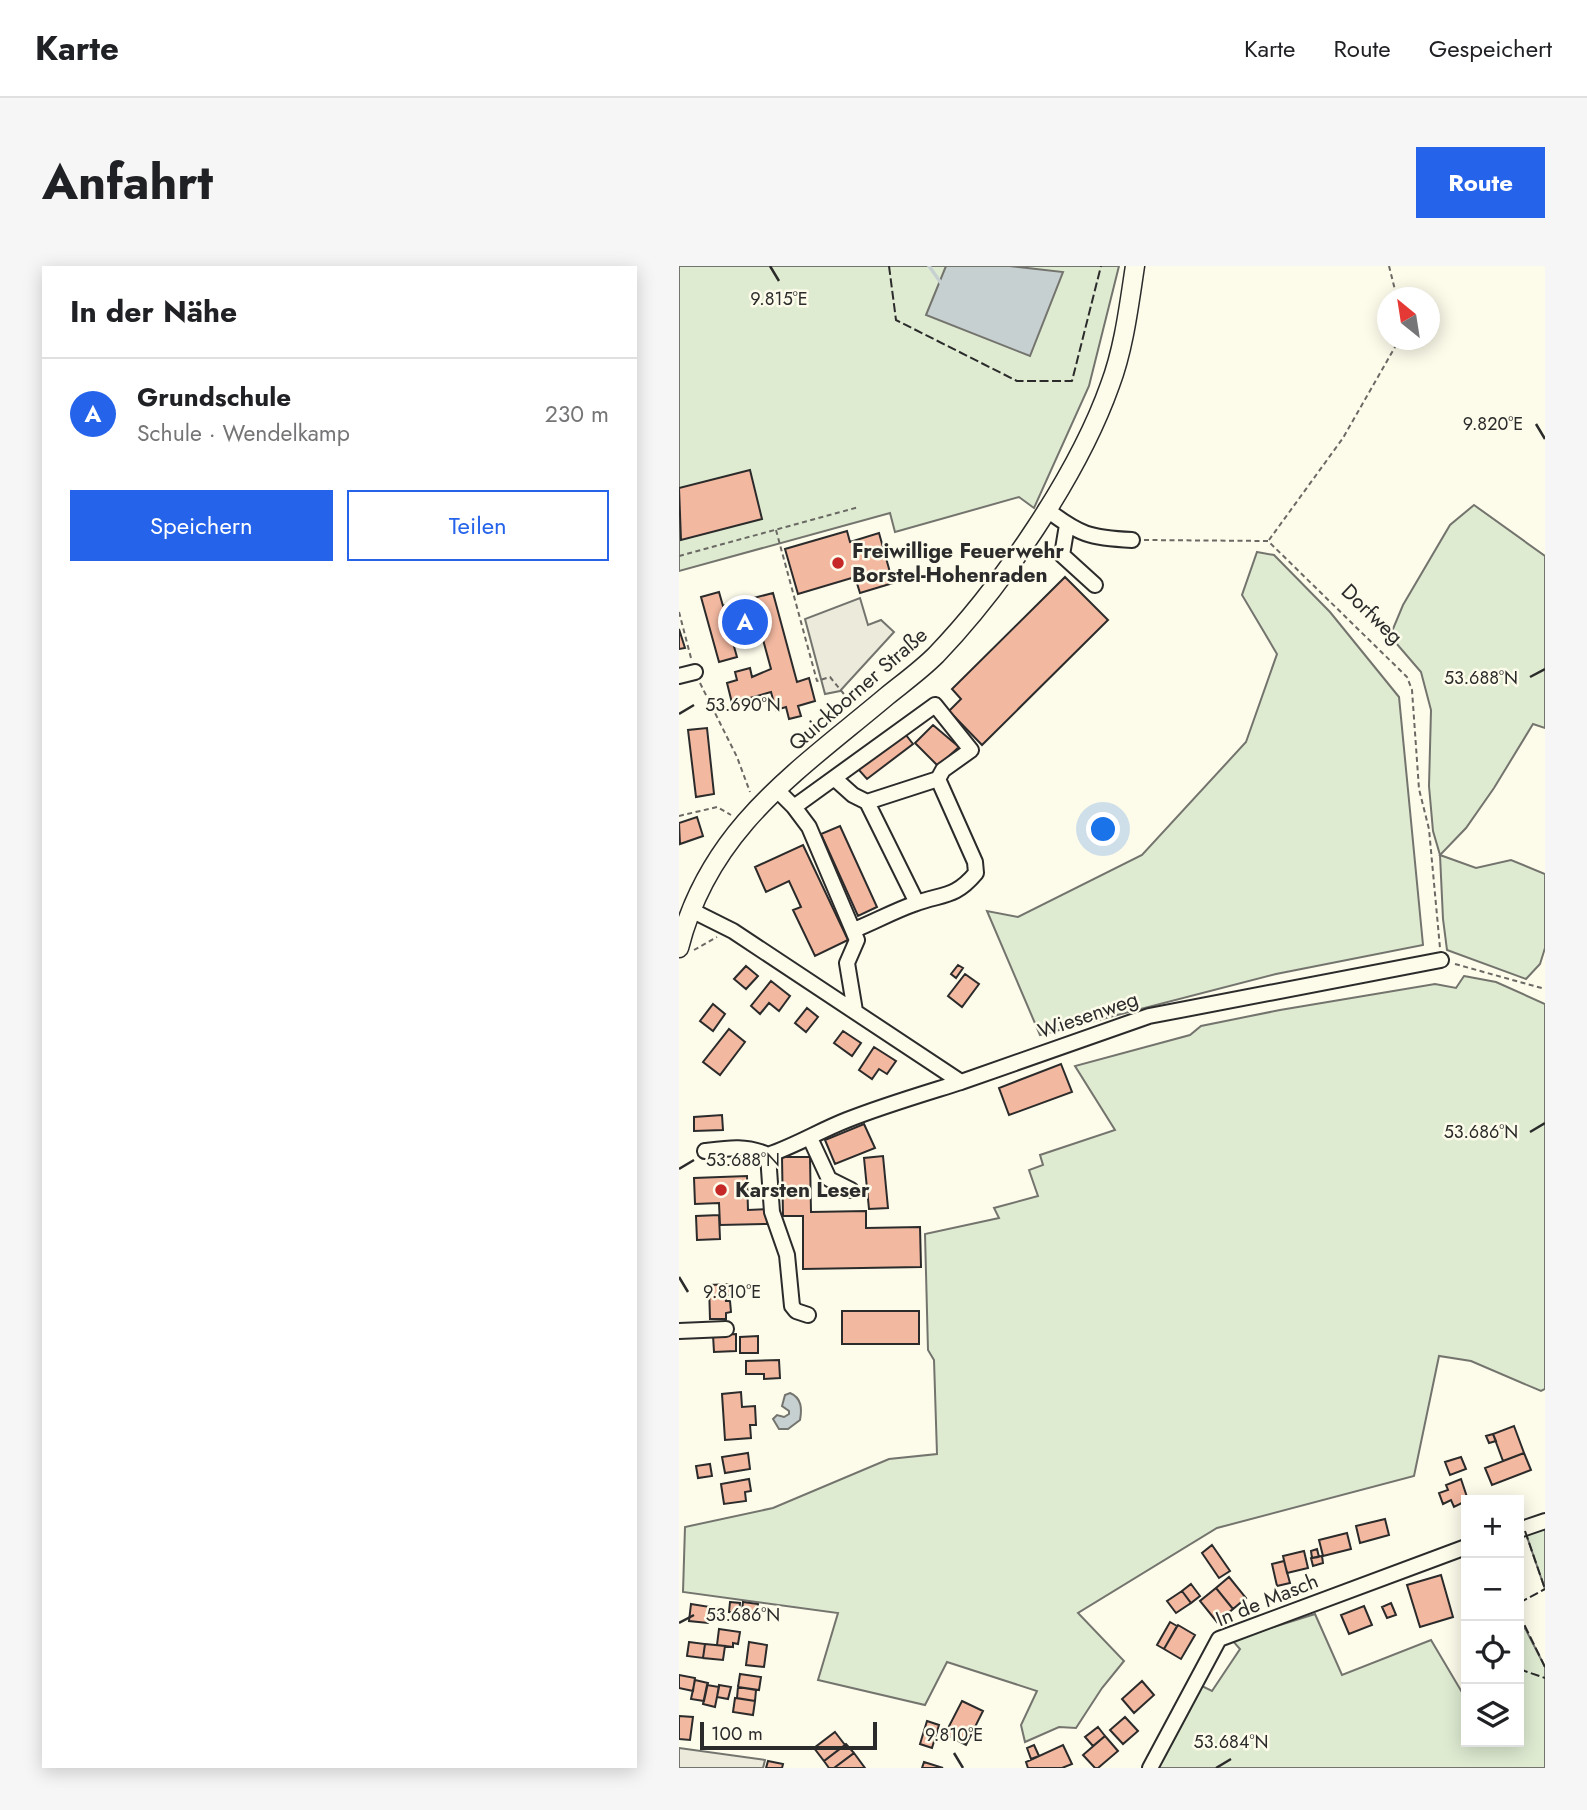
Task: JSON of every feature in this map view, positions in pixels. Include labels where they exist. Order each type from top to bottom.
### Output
[{"type":"main road","name":"Quickborner Straße","points":[[683,951],[691,910],[712,866],[744,822],[776,789],[942,648],[990,593],[1046,509],[1082,449],[1111,384],[1127,316],[1135,266]]},
{"type":"street","points":[[1046,509],[1080,533],[1106,539],[1132,540]]},
{"type":"street","points":[[1067,525],[1062,555],[1095,586]]},
{"type":"street","points":[[679,676],[695,672]]},
{"type":"street","points":[[795,807],[935,705],[971,750],[943,770],[938,779],[867,802]]},
{"type":"street","points":[[834,778],[853,795],[867,802],[917,903]]},
{"type":"street","points":[[854,930],[917,903],[940,899],[965,886],[977,873],[975,862],[938,779]]},
{"type":"street","points":[[776,789],[795,807],[810,827],[854,930],[857,940],[847,963],[855,1011]]},
{"type":"street","points":[[691,910],[733,930],[961,1082]]},
{"type":"street","name":"Wiesenweg","points":[[768,1155],[886,1105],[961,1082],[1149,1016],[1441,960]]},
{"type":"street","points":[[810,1138],[829,1179],[851,1190]]},
{"type":"street","points":[[705,1151],[735,1147],[753,1148],[768,1155],[772,1212],[786,1255],[792,1306],[796,1311],[807,1315]]},
{"type":"street","points":[[679,1331],[726,1329]]},
{"type":"street","points":[[1524,1528],[1545,1521]]},
{"type":"street","name":"In de Masch","points":[[1150,1768],[1219,1639],[1461,1549]]},
{"type":"path","points":[[1389,266],[1394,287]]},
{"type":"path","points":[[1132,540],[1268,541],[1343,438],[1393,350]]},
{"type":"path","points":[[679,556],[859,507]]},
{"type":"path","points":[[776,530],[817,681],[830,677],[863,716]]},
{"type":"path","name":"Dorfweg","points":[[1268,541],[1407,677],[1412,690],[1419,789],[1429,829],[1441,960]]},
{"type":"path","points":[[679,612],[695,672],[737,757],[748,790],[759,804]]},
{"type":"path","points":[[679,817],[717,807],[744,822]]},
{"type":"path","points":[[683,951],[733,930]]},
{"type":"path","points":[[1441,960],[1545,989]]},
{"type":"green space","points":[[679,266],[1119,266],[1089,386],[1034,508],[1019,497],[895,532],[890,513],[679,571]]},
{"type":"green space","points":[[1474,505],[1545,556],[1545,728],[1533,724],[1466,828],[1440,855],[1433,831],[1429,786],[1431,710],[1421,672],[1390,636],[1403,605],[1450,525]]},
{"type":"green space","points":[[1257,552],[1274,555],[1330,612],[1399,697],[1423,945],[1276,974],[1040,1035],[987,911],[1018,917],[1142,855],[1246,742],[1277,654],[1242,595]]},
{"type":"green space","points":[[1440,855],[1476,868],[1511,860],[1545,874],[1545,948],[1540,964],[1526,979],[1447,950]]},
{"type":"green space","points":[[1464,976],[1496,982],[1545,1004],[1545,1389],[1541,1391],[1471,1361],[1439,1356],[1414,1476],[1217,1528],[1078,1613],[1124,1661],[1102,1688],[1076,1728],[1059,1727],[1025,1742],[1021,1725],[1037,1691],[947,1662],[925,1705],[818,1680],[838,1613],[683,1592],[685,1527],[773,1508],[889,1459],[937,1454],[934,1360],[928,1350],[925,1234],[999,1218],[994,1208],[1038,1196],[1029,1170],[1043,1165],[1040,1155],[1115,1130],[1075,1066],[1190,1035],[1201,1026],[1435,984],[1456,988]]},
{"type":"green space","points":[[1545,1524],[1545,1589],[1525,1531]]},
{"type":"green space","points":[[1315,1614],[1342,1675],[1431,1640],[1461,1691],[1461,1747],[1524,1747],[1525,1628],[1545,1667],[1545,1768],[1155,1768],[1165,1756],[1202,1686],[1212,1691],[1240,1649],[1232,1640]]},
{"type":"shaded area","points":[[946,266],[1010,266],[1063,272],[1030,356],[926,315]]},
{"type":"shaded area","points":[[860,598],[868,625],[881,620],[894,632],[840,691],[825,694],[805,619]]},
{"type":"shaded area","points":[[790,1393],[800,1404],[800,1420],[788,1429],[779,1429],[773,1419],[777,1415],[784,1417],[789,1414],[782,1406],[785,1395]]},
{"type":"shaded area","points":[[679,1748],[765,1760],[763,1768],[679,1768]]},
{"type":"building","points":[[750,470],[762,519],[681,540],[679,488]]},
{"type":"building","name":"Freiwillige Feuerwehr Borstel-Hohenraden","points":[[847,531],[850,542],[879,533],[893,583],[860,593],[855,577],[798,594],[785,549]]},
{"type":"building","points":[[1065,577],[1108,620],[982,745],[949,711],[961,699],[952,689]]},
{"type":"building","points":[[719,592],[723,606],[773,593],[797,682],[809,678],[815,701],[798,706],[801,716],[789,719],[786,707],[776,710],[771,692],[732,703],[727,683],[737,680],[735,672],[750,668],[752,677],[771,669],[762,636],[733,643],[737,657],[719,662],[701,597]]},
{"type":"building","points":[[679,629],[685,648],[679,649]]},
{"type":"building","points":[[933,725],[959,747],[938,766],[915,743]]},
{"type":"building","points":[[707,728],[714,794],[696,797],[688,730]]},
{"type":"building","points":[[906,735],[913,744],[867,779],[858,769]]},
{"type":"building","points":[[697,817],[703,836],[680,844],[679,823]]},
{"type":"building","points":[[840,826],[877,907],[858,916],[821,834]]},
{"type":"building","points":[[803,845],[848,940],[815,956],[793,910],[801,907],[789,881],[766,892],[755,867]]},
{"type":"building","points":[[958,965],[963,968],[956,978],[951,974]]},
{"type":"building","points":[[746,966],[758,976],[746,989],[734,979]]},
{"type":"building","points":[[965,974],[979,984],[962,1007],[948,996]]},
{"type":"building","points":[[771,981],[790,996],[779,1011],[769,1003],[760,1014],[751,1006]]},
{"type":"building","points":[[713,1004],[725,1014],[713,1031],[700,1021]]},
{"type":"building","points":[[807,1008],[818,1017],[806,1032],[795,1023]]},
{"type":"building","points":[[729,1029],[745,1042],[720,1075],[703,1062]]},
{"type":"building","points":[[843,1031],[861,1043],[852,1056],[834,1043]]},
{"type":"building","points":[[874,1047],[896,1061],[887,1074],[879,1069],[872,1079],[859,1070]]},
{"type":"building","points":[[1061,1064],[1072,1092],[1009,1115],[999,1088]]},
{"type":"building","points":[[722,1115],[723,1130],[694,1131],[694,1117]]},
{"type":"building","points":[[864,1124],[875,1148],[835,1164],[825,1140]]},
{"type":"building","points":[[883,1156],[888,1208],[869,1209],[864,1158]]},
{"type":"building","points":[[782,1157],[810,1157],[811,1212],[866,1211],[866,1228],[920,1227],[921,1267],[803,1269],[803,1216],[783,1216]]},
{"type":"building","name":"Karsten Leser","points":[[747,1176],[748,1210],[767,1209],[767,1224],[720,1225],[719,1203],[695,1204],[694,1178]]},
{"type":"building","points":[[719,1215],[720,1239],[697,1240],[696,1216]]},
{"type":"building","points":[[733,1284],[734,1295],[725,1295],[726,1301],[730,1301],[731,1312],[726,1313],[726,1319],[710,1319],[709,1285]]},
{"type":"building","points":[[842,1311],[919,1311],[919,1344],[842,1344]]},
{"type":"building","points":[[736,1334],[736,1351],[714,1352],[713,1335]]},
{"type":"building","points":[[758,1336],[758,1353],[740,1353],[740,1337]]},
{"type":"building","points":[[779,1360],[780,1378],[764,1379],[764,1374],[746,1374],[746,1361]]},
{"type":"building","points":[[741,1392],[742,1407],[755,1406],[756,1425],[750,1425],[751,1438],[725,1440],[722,1394]]},
{"type":"building","points":[[1514,1426],[1524,1453],[1503,1461],[1493,1434]]},
{"type":"building","points":[[1493,1434],[1496,1441],[1489,1443],[1486,1436]]},
{"type":"building","points":[[748,1453],[750,1469],[725,1473],[722,1457]]},
{"type":"building","points":[[1524,1453],[1531,1470],[1492,1485],[1485,1468]]},
{"type":"building","points":[[1461,1457],[1466,1469],[1450,1475],[1445,1462]]},
{"type":"building","points":[[710,1464],[712,1476],[698,1478],[696,1466]]},
{"type":"building","points":[[749,1479],[751,1491],[745,1492],[746,1501],[724,1504],[721,1484]]},
{"type":"building","points":[[1461,1479],[1466,1495],[1461,1495],[1461,1504],[1454,1507],[1451,1500],[1443,1504],[1439,1493],[1448,1490],[1446,1485]]},
{"type":"building","points":[[1385,1519],[1389,1535],[1360,1543],[1356,1526]]},
{"type":"building","points":[[1347,1533],[1351,1549],[1323,1556],[1319,1540]]},
{"type":"building","points":[[1212,1545],[1230,1571],[1219,1578],[1202,1553]]},
{"type":"building","points":[[1317,1549],[1319,1557],[1312,1558],[1311,1551]]},
{"type":"building","points":[[1304,1551],[1308,1568],[1287,1573],[1283,1556]]},
{"type":"building","points":[[1322,1556],[1323,1563],[1313,1566],[1311,1558]]},
{"type":"building","points":[[1284,1561],[1290,1583],[1277,1586],[1272,1564]]},
{"type":"building","points":[[1441,1575],[1453,1617],[1420,1627],[1407,1585]]},
{"type":"building","points":[[1229,1577],[1246,1598],[1233,1609],[1216,1588]]},
{"type":"building","points":[[1191,1584],[1200,1596],[1191,1603],[1182,1591]]},
{"type":"building","points":[[1216,1588],[1233,1609],[1217,1622],[1200,1601]]},
{"type":"building","points":[[1182,1591],[1191,1603],[1176,1613],[1167,1601]]},
{"type":"building","points":[[730,1602],[740,1603],[739,1613],[729,1612]]},
{"type":"building","points":[[743,1602],[758,1604],[757,1613],[742,1612]]},
{"type":"building","points":[[1391,1603],[1396,1615],[1387,1618],[1382,1607]]},
{"type":"building","points":[[691,1604],[710,1607],[708,1623],[689,1621]]},
{"type":"building","points":[[1364,1606],[1372,1625],[1349,1634],[1341,1615]]},
{"type":"building","points":[[710,1607],[719,1608],[717,1620],[709,1619]]},
{"type":"building","points":[[1170,1622],[1177,1626],[1164,1649],[1157,1645]]},
{"type":"building","points":[[1178,1625],[1195,1635],[1181,1659],[1164,1649]]},
{"type":"building","points":[[719,1629],[740,1632],[738,1644],[733,1643],[733,1647],[717,1645]]},
{"type":"building","points":[[689,1642],[705,1644],[703,1658],[687,1656]]},
{"type":"building","points":[[749,1642],[767,1645],[764,1667],[746,1665]]},
{"type":"building","points":[[705,1644],[725,1646],[723,1660],[703,1658]]},
{"type":"building","points":[[740,1674],[761,1677],[759,1690],[738,1687]]},
{"type":"building","points":[[679,1675],[695,1678],[693,1691],[679,1688]]},
{"type":"building","points":[[695,1680],[708,1683],[704,1701],[691,1699]]},
{"type":"building","points":[[1142,1681],[1154,1695],[1134,1713],[1122,1699]]},
{"type":"building","points":[[707,1685],[719,1687],[715,1707],[703,1704]]},
{"type":"building","points":[[719,1685],[731,1687],[728,1699],[717,1697]]},
{"type":"building","points":[[738,1687],[756,1690],[755,1701],[737,1698]]},
{"type":"building","points":[[735,1698],[755,1701],[753,1715],[733,1712]]},
{"type":"building","points":[[962,1701],[983,1711],[966,1745],[945,1734]]},
{"type":"building","points":[[679,1716],[693,1717],[690,1740],[679,1739]]},
{"type":"building","points":[[1125,1717],[1138,1731],[1123,1744],[1110,1730]]},
{"type":"building","points":[[927,1721],[939,1725],[932,1748],[920,1744]]},
{"type":"building","points":[[1098,1727],[1105,1736],[1093,1746],[1085,1737]]},
{"type":"building","points":[[835,1732],[845,1745],[824,1761],[814,1748]]},
{"type":"building","points":[[1105,1736],[1118,1751],[1095,1768],[1083,1755]]},
{"type":"building","points":[[846,1744],[854,1753],[834,1768],[829,1768],[824,1761]]},
{"type":"building","points":[[1034,1745],[1039,1756],[1031,1759],[1027,1748]]},
{"type":"building","points":[[1063,1745],[1072,1764],[1062,1768],[1028,1768],[1026,1762]]},
{"type":"building","points":[[854,1753],[865,1768],[834,1768]]},
{"type":"building","points":[[768,1761],[783,1764],[782,1768],[766,1768]]},
{"type":"building","points":[[924,1762],[943,1768],[922,1768]]},
{"type":"waterway","points":[[929,266],[941,283]]},
{"type":"fence","points":[[889,266],[896,320],[1017,381],[1072,381],[1101,266]]},
{"type":"fence","points":[[1525,1531],[1545,1589]]},
{"type":"fence","points":[[1524,1600],[1545,1589]]},
{"type":"fence","points":[[1522,1621],[1545,1667]]},
{"type":"fence","points":[[1524,1671],[1545,1678]]},
{"type":"place","name":"Freiwillige Feuerwehr Borstel-Hohenraden","points":[[838,563]]},
{"type":"place","name":"Grundschule","points":[[745,622]]},
{"type":"place","name":"Karsten Leser","points":[[721,1190]]}]
